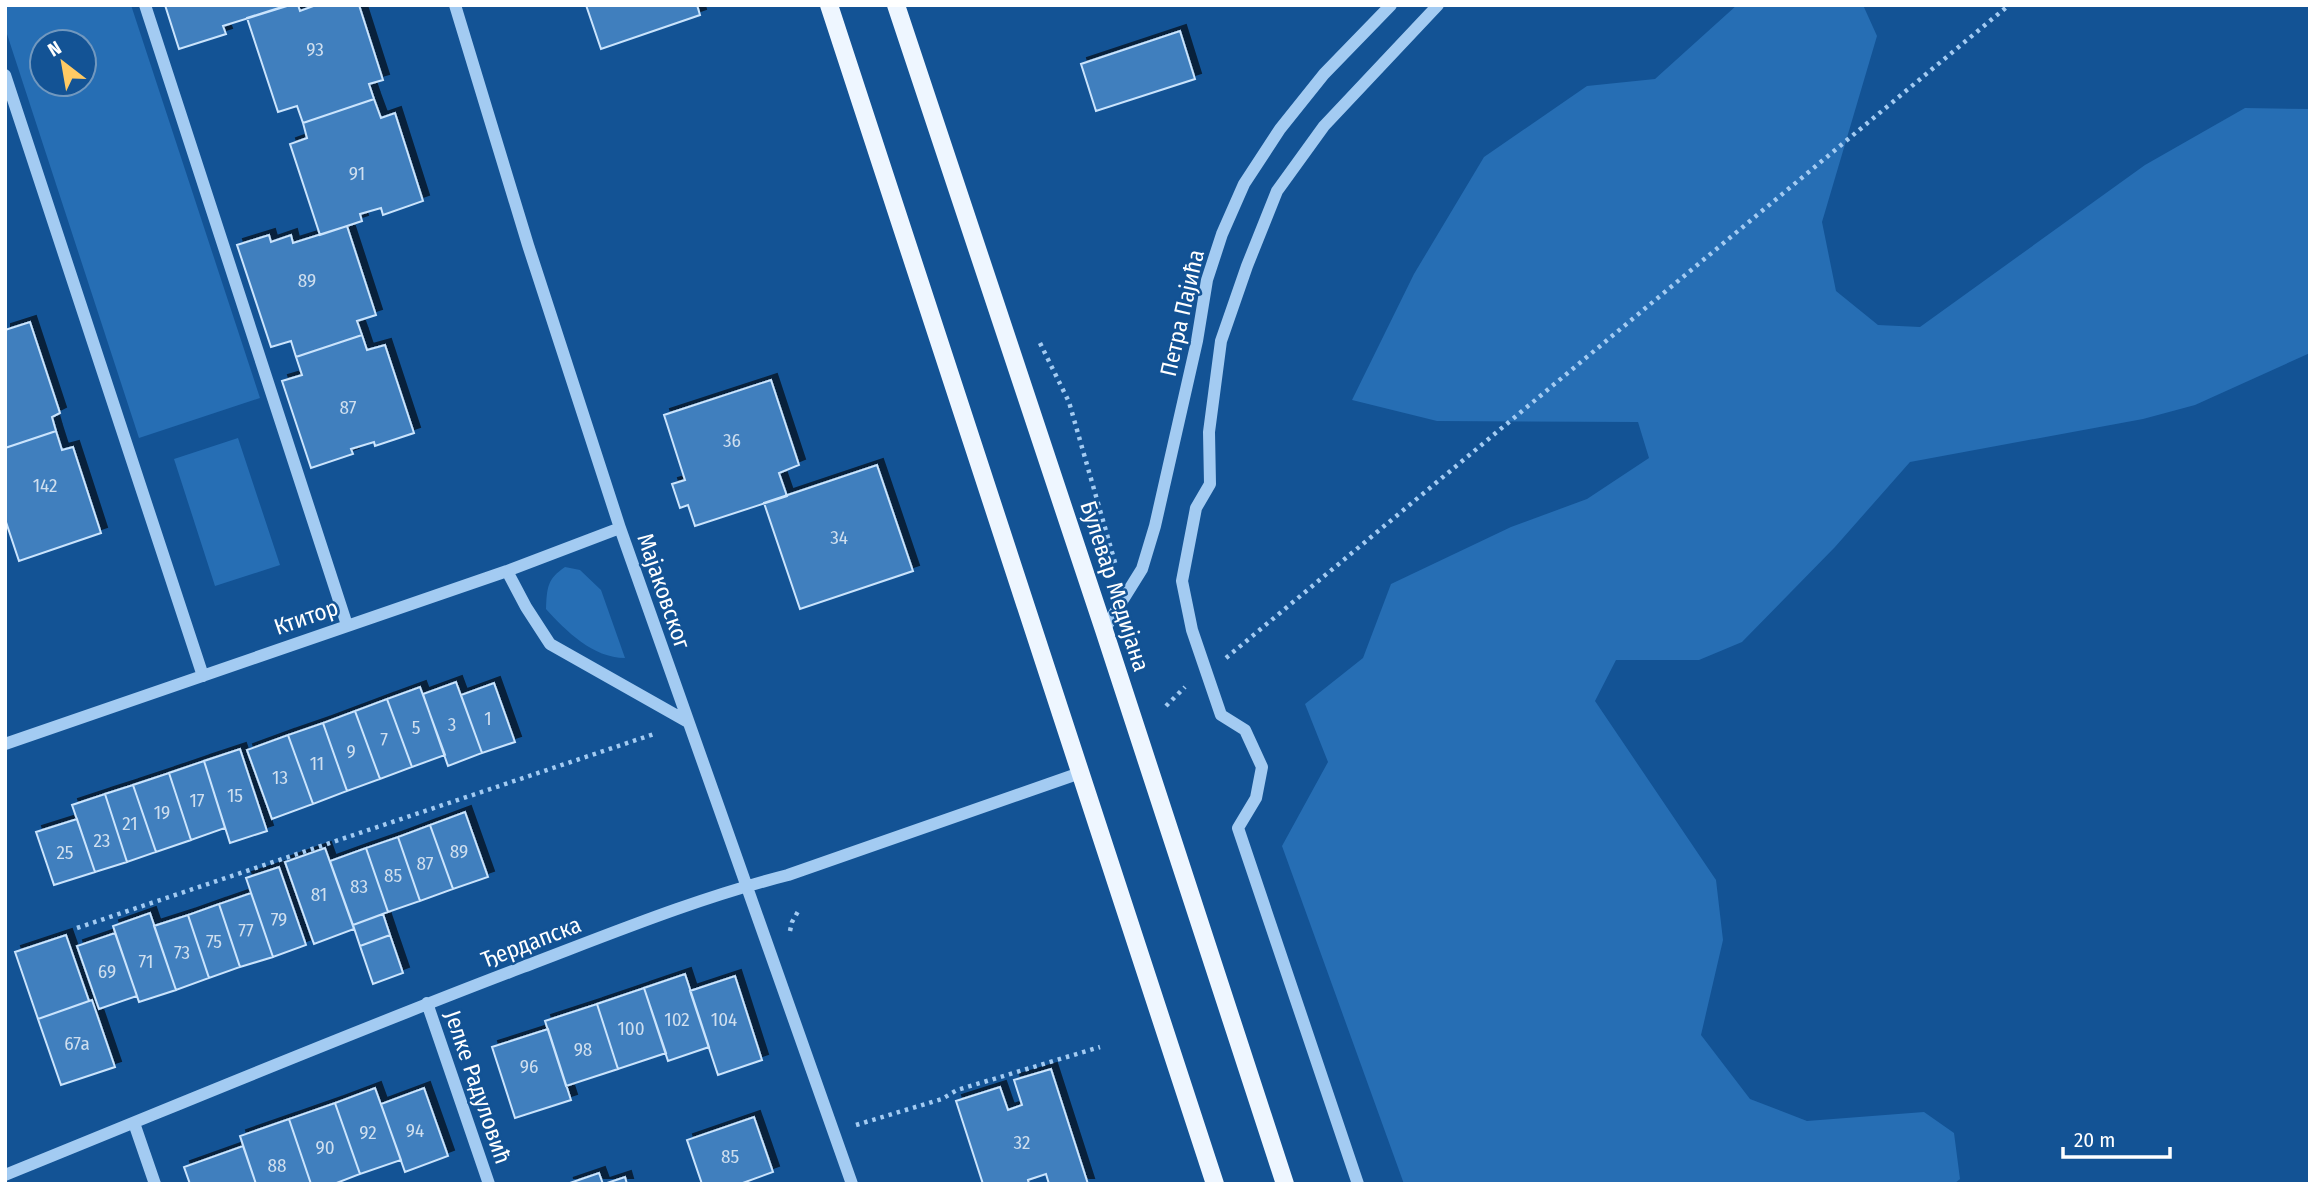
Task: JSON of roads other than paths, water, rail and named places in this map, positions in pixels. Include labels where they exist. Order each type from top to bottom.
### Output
[{"type":"main road","points":[[829,5],[1215,1184]]},
{"type":"main road","name":"Булевар Медијана","points":[[896,5],[1285,1184]]},
{"type":"street","points":[[145,5],[347,625]]},
{"type":"street","name":"Мајаковског","points":[[456,5],[528,245],[620,528],[836,1132],[852,1184]]},
{"type":"street","name":"Петра Пајића","points":[[1104,630],[1142,569],[1155,526],[1185,394],[1207,280],[1222,234],[1244,184],[1280,129],[1324,74],[1391,5]]},
{"type":"street","points":[[1358,1184],[1238,828],[1256,798],[1262,767],[1245,730],[1221,715],[1192,630],[1182,581],[1196,508],[1210,484],[1209,432],[1221,341],[1277,191],[1324,126],[1438,5]]},
{"type":"street","points":[[5,75],[203,676]]},
{"type":"street","name":"Ктитор","points":[[5,744],[507,571],[620,528]]},
{"type":"street","points":[[507,571],[550,645],[688,722]]},
{"type":"street","name":"Ђердапска","points":[[5,1175],[428,1003],[684,906],[788,876],[1080,773]]},
{"type":"street","name":"Јелке Радуловић","points":[[428,1003],[489,1184]]},
{"type":"street","points":[[134,1123],[155,1184]]}]
